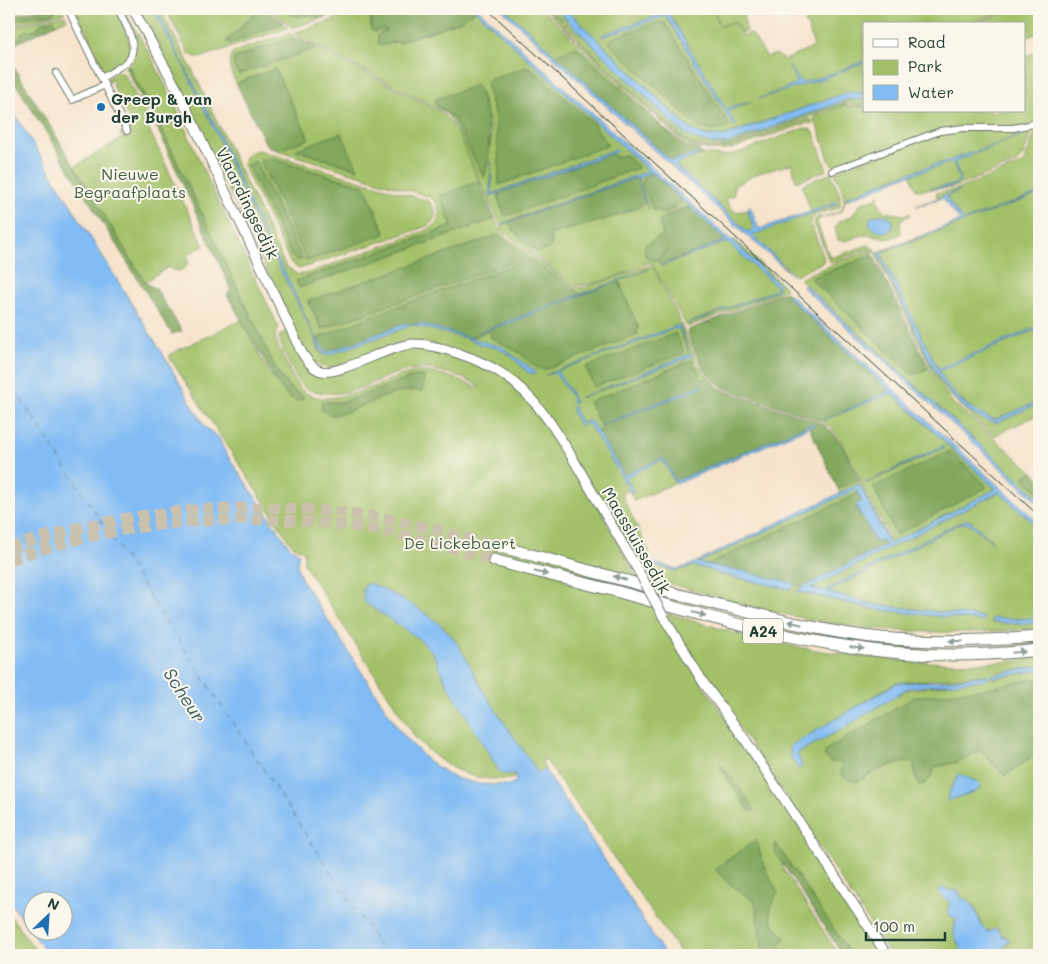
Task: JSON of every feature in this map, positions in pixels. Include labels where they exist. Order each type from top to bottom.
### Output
[{"type":"highway","name":"A24","points":[[498,546],[706,602],[832,631],[880,638],[930,641],[984,641],[1039,637]]},
{"type":"highway","name":"A24","points":[[494,560],[764,631],[837,645],[889,652],[941,654],[1039,650]]},
{"type":"street","points":[[68,9],[127,130]]},
{"type":"street","points":[[102,78],[127,62],[133,51],[130,35],[119,9]]},
{"type":"street","name":"Vlaardingsedijk","points":[[133,9],[177,89],[280,303]]},
{"type":"street","points":[[56,73],[72,100],[105,85]]},
{"type":"street","points":[[832,171],[940,131],[964,128],[1013,128],[1039,123]]},
{"type":"street","name":"Maassluissedijk","points":[[280,303],[302,353],[309,363],[320,370],[331,371],[395,347],[414,344],[426,345],[470,358],[502,374],[525,393],[546,416],[577,466],[703,682],[744,738],[887,955]]},
{"type":"green space","points":[[40,9],[55,9],[55,12],[9,21],[9,16]]},
{"type":"green space","points":[[55,9],[62,9],[65,13],[18,23],[9,29],[9,21],[51,14]]},
{"type":"green space","points":[[75,9],[115,9],[125,28],[129,42],[128,55],[124,61],[107,71],[101,69],[99,66],[102,64]]},
{"type":"green space","name":"De Lickebaert","points":[[136,9],[160,9],[192,69],[285,265],[298,275],[430,229],[437,221],[439,213],[437,205],[430,197],[277,150],[309,139],[275,69],[239,82],[237,85],[229,65],[233,52],[291,33],[294,37],[234,58],[234,66],[237,73],[240,74],[317,48],[439,111],[452,124],[479,181],[440,196],[452,226],[296,281],[299,288],[495,219],[504,235],[574,287],[584,288],[648,266],[653,267],[676,312],[697,363],[709,378],[703,381],[694,364],[700,377],[664,397],[695,452],[697,463],[670,473],[675,483],[634,501],[629,490],[622,495],[649,552],[650,564],[676,571],[693,566],[708,569],[719,574],[788,589],[796,584],[803,587],[798,592],[874,609],[983,621],[983,617],[877,605],[827,592],[959,524],[969,523],[992,542],[967,520],[824,591],[810,588],[999,492],[1039,528],[1039,618],[993,618],[991,622],[1039,623],[1039,628],[979,632],[918,632],[857,627],[797,617],[646,577],[607,508],[601,512],[630,566],[689,665],[747,748],[885,955],[851,955],[783,854],[782,867],[839,955],[682,955],[545,759],[542,761],[545,770],[538,773],[533,766],[519,776],[510,779],[482,778],[450,767],[432,754],[415,737],[304,564],[304,551],[293,546],[286,536],[169,357],[171,356],[170,354],[241,320],[271,375],[287,394],[296,401],[303,399],[302,396],[290,388],[278,373],[159,124],[128,65],[136,53],[136,46],[133,31],[123,10],[153,60],[279,328],[275,335],[277,343],[291,375],[299,387],[306,393],[315,397],[325,398],[347,395],[415,372],[439,374],[478,388],[479,386],[449,373],[417,369],[404,371],[345,392],[332,393],[311,390],[304,387],[297,380],[286,358],[279,336],[289,329],[307,363],[313,369],[320,372],[340,372],[387,352],[412,347],[433,349],[465,358],[483,366],[484,361],[463,352],[415,342],[393,345],[331,368],[318,365],[311,359],[303,348],[202,135]],"holes":[[[341,133],[357,169],[295,150]],[[498,235],[526,257],[322,329],[308,302]],[[530,259],[580,294],[619,281],[638,327],[637,335],[630,338],[611,287],[490,327],[489,331],[469,338],[416,323],[323,354],[320,353],[315,340],[374,315]],[[416,376],[424,376],[423,383],[416,382],[343,408],[322,407],[322,402],[342,402]]]},
{"type":"green space","points":[[165,9],[171,9],[174,14],[183,9],[259,9],[226,41],[231,43],[283,23],[288,28],[199,58],[189,54]]},
{"type":"green space","points":[[259,9],[265,9],[283,23],[231,43],[226,42]]},
{"type":"green space","points":[[267,9],[288,9],[292,14],[319,18],[345,9],[352,9],[292,28]]},
{"type":"green space","points":[[288,9],[345,9],[319,18],[311,14],[296,17]]},
{"type":"green space","points":[[365,9],[372,9],[370,27],[376,32],[382,29],[388,31],[381,46],[422,35],[460,21],[476,10],[618,140],[649,171],[500,224],[455,126],[448,115],[294,33]],"holes":[[[527,67],[593,123],[608,145],[499,185],[499,159],[495,118],[486,81]],[[480,92],[491,132],[490,147],[487,118],[488,148],[484,178],[454,119],[435,104]],[[616,149],[618,151],[610,154],[617,157],[622,156],[638,168],[571,193],[504,214],[498,199],[499,193],[490,196],[491,161],[491,194]]]},
{"type":"green space","points":[[372,9],[476,10],[460,21],[404,40],[401,43],[397,41],[381,46],[378,44],[377,35],[387,30],[383,29],[373,32],[371,30]]},
{"type":"green space","points":[[505,9],[542,9],[664,128],[685,145],[700,150],[699,153],[686,148],[674,139],[576,47],[555,55]]},
{"type":"green space","points":[[545,9],[550,13],[546,9],[550,9],[555,15],[551,14],[557,16],[574,36],[674,132],[697,146],[708,148],[730,147],[809,119],[813,121],[813,124],[807,123],[726,150],[710,150],[683,142]]},
{"type":"green space","points":[[552,9],[557,9],[683,132],[703,142],[730,143],[849,99],[863,100],[863,106],[848,103],[730,146],[708,147],[689,142],[678,134],[587,47]]},
{"type":"green space","points":[[566,9],[677,9],[602,35],[602,37],[666,16],[734,126],[727,111],[751,102],[726,109],[669,14],[670,12],[680,9],[713,9],[718,23],[715,9],[760,9],[743,15],[747,32],[742,33],[734,23],[743,36],[751,33],[767,57],[776,54],[784,60],[814,47],[808,26],[804,23],[811,16],[830,9],[1010,9],[973,22],[863,22],[863,61],[810,82],[863,63],[863,93],[851,92],[722,136],[701,134],[687,126]],"holes":[[[662,22],[698,127],[610,44],[620,35]],[[734,23],[721,26],[719,24]]]},
{"type":"green space","points":[[1015,9],[1039,9],[1039,33],[1026,37],[1026,22],[978,22]]},
{"type":"green space","points":[[65,15],[67,19],[56,24],[54,20],[42,23],[36,29],[25,31],[18,37],[9,40],[9,31],[18,25]]},
{"type":"green space","points":[[54,20],[56,24],[9,47],[9,40],[18,37],[25,31],[36,29],[41,23]]},
{"type":"green space","points":[[659,22],[665,23],[730,126],[714,131],[698,127],[610,44],[609,41],[620,35]]},
{"type":"green space","points":[[294,37],[317,48],[239,74],[237,73],[234,66],[234,58]]},
{"type":"green space","points":[[576,47],[674,139],[686,148],[704,154],[674,164],[555,55]]},
{"type":"green space","points":[[1039,51],[1039,122],[1020,127],[958,127],[837,168],[830,163],[814,120],[815,117],[844,105],[863,107],[863,112],[1026,112],[1026,56]]},
{"type":"green space","points":[[9,59],[145,282],[156,289],[182,331],[172,334],[9,73]]},
{"type":"green space","points":[[128,65],[159,124],[278,373],[290,388],[303,396],[303,399],[296,401],[287,395],[277,382],[227,295],[231,289],[157,128],[125,67]]},
{"type":"green space","points":[[527,67],[531,68],[593,123],[608,145],[499,185],[499,159],[495,118],[486,81]]},
{"type":"green space","points":[[275,69],[309,139],[277,150],[269,147],[265,142],[237,85],[239,82]]},
{"type":"green space","name":"Nieuwe Begraafplaats","points":[[118,71],[124,74],[150,122],[148,127],[204,246],[188,254],[188,263],[181,270],[176,271],[168,267],[145,282],[74,167],[122,138],[120,134],[129,129],[128,126],[131,124],[112,84],[114,83],[113,80],[107,83],[108,78]]},
{"type":"green space","points":[[476,85],[487,118],[489,144],[487,168],[484,178],[454,119],[435,104],[436,99]]},
{"type":"green space","points":[[1039,124],[1039,401],[995,420],[980,414],[949,389],[928,351],[880,251],[963,221],[946,197],[955,192],[937,198],[936,193],[955,190],[1024,163]]},
{"type":"green space","points":[[804,128],[810,129],[814,133],[827,170],[796,182],[792,164],[759,173],[734,186],[734,196],[726,198],[735,212],[750,210],[759,232],[811,212],[802,185],[831,173],[840,196],[840,206],[815,215],[810,222],[824,258],[823,262],[796,276],[674,164],[704,154],[723,156],[738,153]]},
{"type":"green space","points":[[1030,129],[1031,133],[1023,156],[1016,163],[952,188],[916,190],[911,175],[944,162],[888,180],[846,198],[842,211],[836,213],[841,210],[844,202],[844,197],[835,174],[837,171],[945,131]]},
{"type":"green space","points":[[341,133],[358,169],[295,150]]},
{"type":"green space","points":[[258,150],[429,201],[435,210],[434,218],[425,227],[299,269],[290,262],[243,165],[246,156]],"holes":[[[269,158],[365,186],[385,232],[307,261],[260,161]],[[256,162],[292,257],[247,165]]]},
{"type":"green space","points":[[610,154],[617,157],[626,155],[638,168],[507,216],[502,209],[499,193]]},
{"type":"green space","points":[[268,158],[364,186],[385,234],[307,261],[260,160]]},
{"type":"green space","points":[[255,161],[303,260],[292,257],[247,165]]},
{"type":"green space","points":[[652,172],[692,208],[674,211],[659,221],[663,235],[648,243],[644,252],[661,256],[669,248],[658,260],[661,266],[727,242],[777,286],[777,289],[778,284],[733,242],[735,240],[786,288],[779,293],[687,327],[653,265],[648,263],[620,275],[588,285],[571,284],[502,230],[502,225],[508,222],[519,237],[537,251],[552,244],[550,236],[552,234],[627,212],[645,202],[648,208],[638,178]],"holes":[[[642,184],[675,207],[665,213],[653,210]]]},
{"type":"green space","points":[[652,173],[683,201],[663,214],[658,210],[653,210],[642,184],[645,175]]},
{"type":"green space","points":[[637,178],[645,202],[641,206],[606,219],[552,234],[550,236],[552,244],[548,249],[537,252],[519,237],[508,222]]},
{"type":"green space","points":[[479,181],[495,219],[299,288],[296,281],[452,226],[440,196]]},
{"type":"green space","points":[[880,194],[877,199],[884,212],[911,214],[900,221],[901,233],[886,239],[865,235],[846,241],[838,240],[835,228],[838,222],[852,216],[861,203],[876,198]]},
{"type":"green space","points":[[686,208],[692,208],[723,237],[724,241],[660,265],[658,260],[669,248],[655,261],[645,256],[645,245],[663,235],[660,219]]},
{"type":"green space","points":[[820,216],[821,218],[827,216],[819,219],[817,223],[830,258],[868,245],[876,250],[934,368],[961,404],[981,417],[997,423],[1039,403],[1039,414],[994,436],[968,413],[954,399],[933,371],[875,253],[867,249],[833,262],[829,261],[814,222]]},
{"type":"green space","points":[[499,235],[527,257],[322,329],[308,301]]},
{"type":"green space","points":[[865,252],[870,252],[873,255],[810,278],[913,375],[929,368],[953,403],[1033,472],[1023,476],[1039,492],[1039,499],[800,279]]},
{"type":"green space","points":[[873,255],[929,368],[913,375],[810,278]]},
{"type":"green space","points":[[530,259],[580,294],[619,281],[638,327],[637,335],[544,370],[533,365],[515,350],[490,337],[490,331],[469,338],[416,323],[323,354],[320,353],[315,339],[374,315]]},
{"type":"green space","points":[[786,292],[893,390],[821,421],[727,389],[712,379],[698,357],[687,333],[688,330]]},
{"type":"green space","points":[[676,333],[684,353],[594,387],[586,367]]},
{"type":"green space","points":[[692,360],[703,380],[709,378],[718,387],[726,391],[825,426],[842,446],[859,480],[838,489],[809,427],[813,423],[676,481],[663,458],[624,475],[597,432],[602,429],[589,402]]},
{"type":"green space","points":[[416,376],[424,376],[423,391],[400,392],[389,395],[335,415],[331,415],[321,409],[322,402],[342,402]]},
{"type":"green space","points":[[890,392],[996,489],[889,544],[859,485],[840,493],[838,489],[859,480],[889,540],[889,535],[839,438],[831,427],[821,421]],"holes":[[[943,446],[944,448],[866,484],[865,483]]]},
{"type":"green space","points":[[950,451],[985,484],[986,488],[896,535],[873,487]]},
{"type":"green space","points":[[1033,472],[1039,478],[1039,492],[1023,478]]},
{"type":"green space","points":[[857,488],[859,493],[707,565],[697,563]]},
{"type":"green space","points":[[859,493],[862,501],[856,506],[875,541],[882,540],[886,545],[805,587],[747,572],[707,565]]},
{"type":"green space","points":[[666,613],[728,631],[792,646],[884,659],[978,663],[1039,658],[1039,666],[991,675],[993,678],[1039,670],[1039,678],[982,689],[827,749],[844,763],[857,782],[882,768],[903,762],[910,762],[914,766],[916,780],[932,776],[935,767],[958,762],[981,750],[1005,776],[1039,752],[1039,955],[996,955],[1000,953],[1010,940],[1005,936],[984,929],[974,906],[961,898],[959,892],[941,888],[939,892],[950,903],[956,918],[954,934],[963,955],[891,955],[752,746],[708,684]],"holes":[[[987,675],[943,685],[905,690],[842,729],[799,752],[797,755],[799,760],[797,766],[791,756],[791,746],[895,683]],[[959,775],[978,782],[950,791]]]},
{"type":"green space","points":[[1039,678],[1039,752],[1004,776],[981,750],[958,762],[935,767],[932,776],[925,784],[918,785],[914,766],[910,762],[889,766],[857,782],[841,775],[843,763],[830,762],[824,755],[827,749],[915,697],[982,689]]},
{"type":"green space","points":[[720,767],[723,767],[755,810],[750,812]]},
{"type":"green space","points":[[756,840],[765,868],[778,893],[770,912],[772,921],[785,938],[779,946],[788,955],[766,955],[763,953],[755,902],[727,882],[715,869]]},
{"type":"green space","points":[[775,842],[851,955],[843,955],[775,852]]},
{"type":"green space","points":[[9,914],[22,932],[22,942],[29,942],[39,955],[12,955],[9,951]]},
{"type":"water","points":[[153,9],[156,9],[218,132],[266,238],[284,271],[312,331],[325,352],[404,324],[422,324],[502,347],[536,372],[535,374],[528,372],[511,356],[500,349],[413,325],[328,355],[323,354],[261,231],[182,63]]},
{"type":"water","points":[[474,9],[478,9],[732,241],[734,240],[778,284],[778,289],[687,324],[775,290],[777,287],[727,242],[661,266],[725,239],[652,172],[638,178],[648,209],[637,178],[635,178],[501,225],[649,171]]},
{"type":"water","points":[[501,9],[505,9],[671,161],[699,153],[699,155],[677,163],[676,166],[748,232],[754,229],[747,208],[750,206],[759,229],[833,204],[834,201],[837,204],[753,235],[793,276],[742,233]]},
{"type":"water","points":[[557,9],[566,9],[686,126],[710,136],[725,136],[848,92],[863,93],[863,100],[849,99],[730,143],[702,142],[678,128]]},
{"type":"water","points":[[680,9],[669,14],[726,109],[752,101],[728,111],[736,125],[734,126],[666,16],[602,37],[602,35]]},
{"type":"water","points":[[863,61],[863,63],[822,79],[758,99],[796,84],[796,80],[788,65],[801,83]]},
{"type":"water","name":"Scheur","points":[[9,105],[164,356],[205,427],[219,438],[225,452],[282,536],[290,547],[299,553],[298,570],[305,585],[400,731],[426,759],[452,777],[479,784],[507,785],[516,782],[515,774],[501,774],[445,680],[433,653],[418,638],[364,602],[363,588],[369,583],[399,597],[432,618],[453,638],[503,721],[538,773],[545,770],[665,955],[48,955],[39,942],[72,942],[72,892],[22,892],[22,919],[9,901]]},
{"type":"water","points":[[1029,132],[956,161],[955,164],[960,179],[956,185],[930,188],[957,183],[959,178],[952,162],[900,178],[846,200],[846,198],[902,175],[954,159]]},
{"type":"water","points":[[616,149],[618,151],[490,196],[491,161],[492,194]]},
{"type":"water","points":[[960,190],[946,197],[963,221],[1039,194],[882,252],[881,254],[938,369],[1039,326],[1039,328],[939,371],[955,395],[977,412],[995,420],[1039,401],[1039,403],[999,422],[986,420],[973,414],[957,400],[941,381],[878,253],[960,221],[943,198],[916,206]]},
{"type":"water","points":[[889,216],[893,222],[893,227],[887,232],[876,230],[870,224],[871,217]]},
{"type":"water","points":[[649,269],[510,323],[477,333]]},
{"type":"water","points":[[804,285],[1034,494],[1039,499],[1039,503],[805,289]]},
{"type":"water","points":[[789,294],[1039,523],[1039,528],[999,492],[811,588],[824,591],[967,520],[971,521],[993,542],[969,523],[959,524],[827,592],[877,605],[983,617],[983,621],[874,609],[797,591],[886,545],[882,540],[875,541],[856,505],[862,501],[856,489],[698,563],[796,584],[790,589],[719,574],[708,569],[693,566],[676,571],[650,564],[653,563],[677,569],[690,565],[859,484],[889,544],[996,489],[892,393],[824,420],[887,392],[888,389],[787,296]]},
{"type":"water","points":[[679,325],[689,352],[677,328],[557,371],[570,391],[575,402],[573,403],[570,394],[555,373],[545,375]]},
{"type":"water","points":[[690,354],[690,357],[579,398]]},
{"type":"water","points":[[702,385],[703,387],[601,426],[601,425]]},
{"type":"water","points":[[575,406],[575,412],[581,423],[588,421],[592,423],[624,475],[663,458],[676,481],[813,423],[814,425],[676,484],[662,460],[626,477],[634,492],[632,493],[590,426],[586,423],[580,426],[573,414],[572,407]]},
{"type":"water","points":[[943,446],[941,449],[865,483]]},
{"type":"water","points":[[993,618],[1039,618],[1039,623],[991,622]]},
{"type":"water","points":[[1039,666],[1039,670],[992,678],[991,675]]},
{"type":"water","points":[[988,675],[989,679],[908,688],[842,729],[799,752],[797,755],[801,768],[798,768],[791,757],[790,746],[897,683],[939,681]]},
{"type":"water","points":[[959,774],[978,782],[981,786],[977,791],[947,801],[950,791]]},
{"type":"water","points":[[940,888],[959,892],[961,898],[971,903],[985,929],[989,932],[997,928],[1001,934],[1010,940],[996,955],[963,955],[954,934],[956,918],[950,916],[948,910],[950,903],[939,892]]},
{"type":"ferry route","points":[[9,381],[385,955]]},
{"type":"tunnel","points":[[9,548],[54,534],[101,523],[148,515],[244,508],[292,508],[340,512],[387,519],[498,546]]},
{"type":"tunnel","points":[[9,560],[100,534],[147,526],[242,520],[337,524],[384,531],[494,560]]},
{"type":"tram line","points":[[487,9],[1039,516]]},
{"type":"place","name":"Greep & van der Burgh","points":[[101,107]]}]
